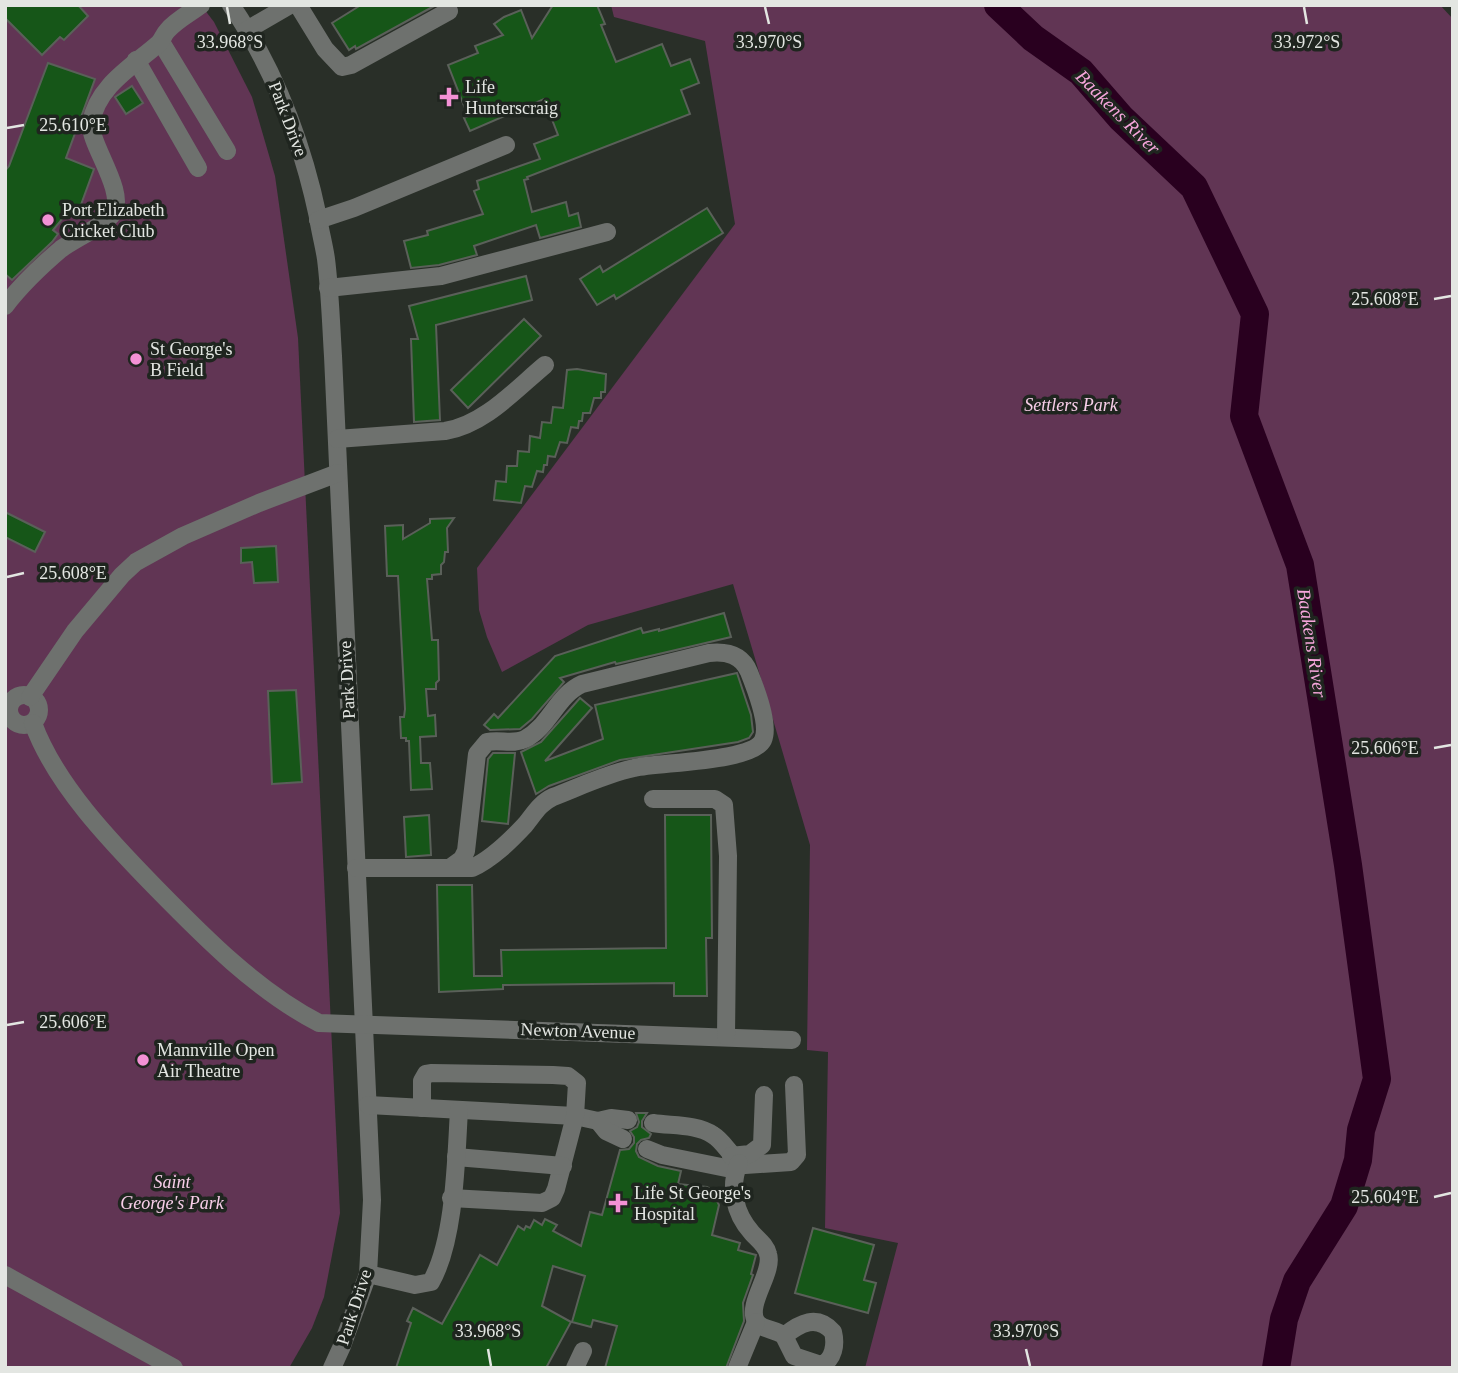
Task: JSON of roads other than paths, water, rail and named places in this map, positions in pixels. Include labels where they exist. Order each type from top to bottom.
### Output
[{"type":"street","points":[[5,306],[62,248],[105,222],[113,214],[117,204],[113,187],[90,126],[100,98],[136,60],[161,42],[166,31],[201,5]]},
{"type":"street","name":"Park Drive","points":[[231,5],[272,77],[294,129],[310,179],[326,257],[337,439],[372,1200],[368,1275],[335,1366]]},
{"type":"street","points":[[247,30],[290,5]]},
{"type":"street","points":[[298,5],[330,55],[342,67],[351,65],[449,11]]},
{"type":"street","points":[[161,42],[227,151]]},
{"type":"street","points":[[136,60],[198,168]]},
{"type":"street","points":[[318,220],[365,204],[506,145]]},
{"type":"street","points":[[328,288],[441,275],[607,232]]},
{"type":"street","points":[[337,439],[463,428],[545,365]]},
{"type":"street","points":[[30,697],[75,631],[136,562],[183,536],[338,473]]},
{"type":"street","points":[[356,868],[465,869],[484,863],[546,800],[631,768],[742,754],[756,747],[763,739],[765,727],[744,663],[729,653],[709,653],[582,684],[569,692],[527,738],[512,742],[487,742],[477,754],[466,851],[462,859],[451,867]]},
{"type":"street","points":[[20,696],[30,697],[39,709],[33,723],[23,725],[13,721],[7,706],[20,696]]},
{"type":"street","name":"Newton Avenue","points":[[33,723],[52,762],[98,828],[178,911],[222,952],[264,987],[319,1023],[792,1040]]},
{"type":"street","points":[[653,799],[715,799],[724,805],[728,856],[726,1036]]},
{"type":"street","points":[[422,1108],[422,1082],[426,1074],[553,1075],[568,1076],[578,1083],[575,1116],[552,1198],[542,1203],[451,1198]]},
{"type":"street","points":[[647,1149],[662,1156],[744,1165],[779,1164],[795,1160],[794,1086]]},
{"type":"street","points":[[736,1163],[762,1145],[764,1095]]},
{"type":"street","points":[[368,1105],[575,1116],[598,1121],[611,1118],[628,1120]]},
{"type":"street","points":[[368,1275],[415,1284],[431,1282],[447,1236],[459,1110]]},
{"type":"street","points":[[598,1121],[606,1131],[623,1139]]},
{"type":"street","points":[[653,1123],[701,1129],[719,1140],[736,1163],[734,1192],[738,1211],[769,1254],[754,1314],[756,1322],[737,1368]]},
{"type":"street","points":[[456,1157],[563,1166]]},
{"type":"street","points":[[5,1275],[174,1368]]},
{"type":"street","points":[[756,1322],[784,1336]]},
{"type":"street","points":[[575,1368],[583,1351]]},
{"type":"waterway","name":"Baakens River","points":[[998,5],[1033,38],[1081,72],[1121,118],[1194,187],[1255,314],[1244,416],[1300,565],[1348,865],[1377,1079],[1361,1130],[1358,1160],[1344,1206],[1297,1281],[1284,1319],[1276,1368]]},
{"type":"place","name":"Life Hunterscraig","points":[[449,97]]},
{"type":"place","name":"Port Elizabeth Cricket Club","points":[[48,220]]},
{"type":"place","name":"St George's B Field","points":[[136,359]]},
{"type":"place","name":"Mannville Open Air Theatre","points":[[143,1060]]},
{"type":"place","name":"Life St George's Hospital","points":[[618,1203]]},
{"type":"park label","name":"Settlers Park","points":[[1071,405]]},
{"type":"park label","name":"Saint George's Park","points":[[172,1192]]}]
